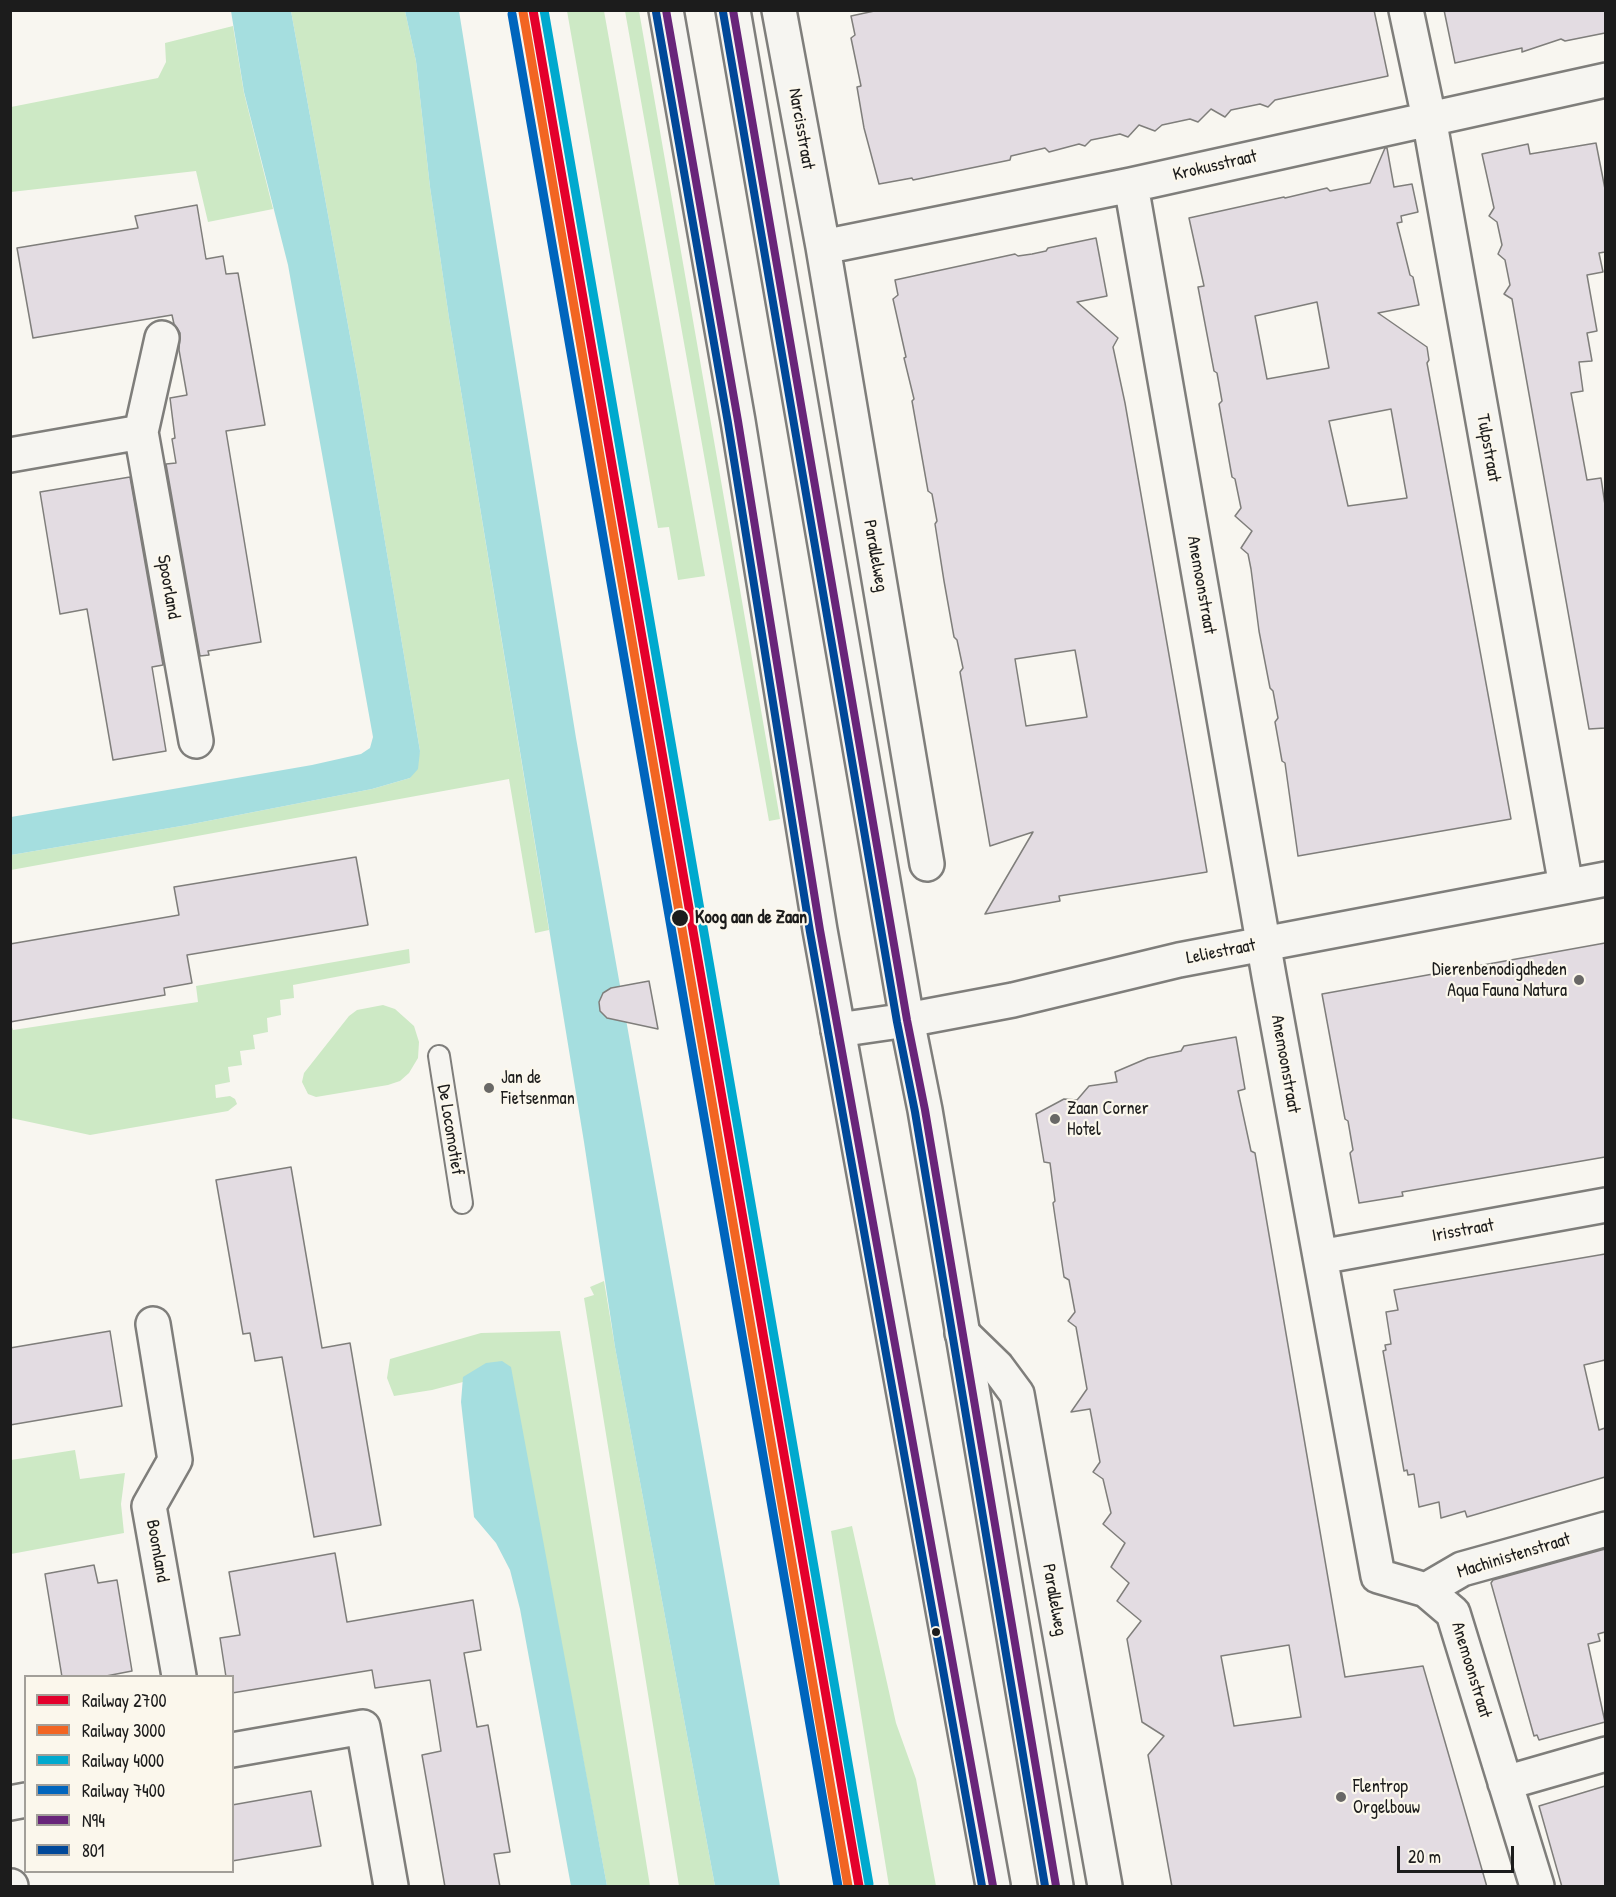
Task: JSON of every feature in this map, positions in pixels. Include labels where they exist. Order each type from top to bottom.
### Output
[{"type":"street","points":[[666,10],[736,409],[838,1030],[993,1887]]},
{"type":"street","points":[[733,10],[907,1020],[925,1110],[1056,1887]]},
{"type":"street","name":"Narcisstraat","points":[[779,10],[823,247]]},
{"type":"street","name":"Tulpstraat","points":[[1407,10],[1429,118],[1566,886]]},
{"type":"street","name":"Krokusstraat","points":[[823,247],[1131,185],[1605,81]]},
{"type":"street","name":"Anemoonstraat","points":[[1131,185],[1263,943],[1378,1576],[1426,1590],[1453,1613],[1538,1887]]},
{"type":"street","name":"Parallelweg","points":[[823,247],[927,864]]},
{"type":"street","name":"Spoorland","points":[[162,338],[141,432],[196,741]]},
{"type":"street","points":[[10,455],[141,432]]},
{"type":"street","name":"Leliestraat","points":[[838,1030],[1031,997],[1179,960],[1605,879]]},
{"type":"street","name":"Irisstraat","points":[[1320,1257],[1605,1205]]},
{"type":"street","name":"Boomland","points":[[153,1324],[175,1460],[149,1506],[179,1675]]},
{"type":"street","name":"Parallelweg","points":[[962,1333],[996,1367],[1017,1394],[1105,1887]]},
{"type":"street","name":"Machinistenstraat","points":[[1426,1590],[1462,1569],[1605,1529]]},
{"type":"street","points":[[234,1750],[363,1728],[391,1887]]},
{"type":"street","points":[[1505,1783],[1605,1754]]},
{"type":"lane","name":"De Locomotief","points":[[439,1056],[462,1203]]},
{"type":"green space","points":[[291,11],[405,11],[416,61],[430,187],[449,318],[549,930],[535,933],[509,779],[11,870],[11,855],[187,825],[372,789],[410,778],[420,751],[358,380]]},
{"type":"green space","points":[[567,11],[604,11],[705,576],[678,580],[669,527],[658,528]]},
{"type":"green space","points":[[625,11],[639,11],[780,819],[769,821]]},
{"type":"green space","points":[[233,26],[244,93],[273,209],[208,222],[196,171],[11,192],[11,107],[158,78],[166,62],[165,43]]},
{"type":"green space","points":[[409,949],[410,963],[293,985],[294,998],[280,1000],[281,1015],[267,1018],[268,1032],[253,1035],[255,1049],[240,1051],[242,1065],[228,1067],[230,1082],[215,1085],[216,1098],[230,1096],[235,1099],[237,1104],[228,1111],[90,1135],[11,1118],[10,1021],[13,1030],[198,1002],[196,986]]},
{"type":"green space","points":[[383,1005],[395,1009],[414,1026],[419,1042],[418,1058],[409,1073],[400,1081],[388,1085],[316,1097],[308,1094],[302,1082],[304,1073],[349,1016],[357,1010]]},
{"type":"green space","points":[[604,1281],[715,1886],[679,1886],[584,1298],[594,1295],[590,1287]]},
{"type":"green space","points":[[560,1331],[650,1886],[607,1886],[535,1504],[463,1377],[463,1382],[394,1396],[387,1378],[390,1359],[481,1333]]},
{"type":"green space","points":[[75,1450],[80,1479],[125,1473],[121,1504],[124,1533],[11,1554],[11,1460]]},
{"type":"green space","points":[[852,1526],[896,1723],[916,1779],[936,1886],[889,1886],[831,1531]]},
{"type":"water","points":[[231,11],[291,11],[358,380],[420,751],[418,769],[410,778],[372,789],[187,825],[11,855],[11,817],[312,765],[361,754],[370,748],[373,737],[288,265],[244,92]]},
{"type":"water","points":[[405,11],[459,11],[576,738],[780,1886],[715,1886],[615,1347],[584,1142],[449,318],[430,187],[416,61]]},
{"type":"water","points":[[502,1361],[511,1367],[607,1886],[571,1886],[520,1609],[510,1570],[496,1543],[474,1517],[461,1402],[463,1377],[486,1363]]},
{"type":"building","points":[[879,10],[1374,10],[1388,76],[1275,100],[1268,107],[1260,104],[1231,110],[1225,117],[1211,109],[1198,122],[1190,119],[1162,125],[1155,131],[1139,125],[1128,137],[1120,134],[1091,140],[1085,146],[1079,144],[1049,152],[1045,148],[1011,156],[1010,160],[913,180],[912,178],[879,184],[864,128],[857,87],[861,86],[851,38],[855,35],[851,16]]},
{"type":"building","points":[[1444,10],[1605,10],[1605,33],[1565,41],[1561,39],[1522,52],[1522,48],[1455,63]]},
{"type":"building","points":[[1596,143],[1605,189],[1605,252],[1599,253],[1603,272],[1587,275],[1597,331],[1587,333],[1592,361],[1579,362],[1583,391],[1571,393],[1587,480],[1601,478],[1605,505],[1605,728],[1589,729],[1512,299],[1504,294],[1510,285],[1505,260],[1498,254],[1502,245],[1497,222],[1489,216],[1494,208],[1482,154],[1528,144],[1530,154]]},
{"type":"building","points":[[1387,148],[1394,187],[1412,184],[1418,212],[1401,216],[1402,222],[1397,223],[1419,305],[1378,313],[1427,347],[1429,360],[1427,363],[1511,819],[1298,856],[1285,763],[1282,761],[1275,722],[1278,718],[1259,631],[1251,569],[1248,554],[1241,548],[1252,531],[1235,516],[1241,508],[1235,479],[1232,477],[1219,404],[1222,401],[1217,373],[1214,371],[1198,287],[1204,286],[1189,218],[1327,188],[1330,191],[1370,183]],"holes":[[[1317,302],[1329,368],[1267,379],[1255,316]],[[1391,409],[1407,498],[1348,506],[1329,421]]]},
{"type":"building","points":[[197,205],[206,259],[223,256],[226,274],[238,273],[265,425],[226,431],[261,642],[208,651],[209,655],[200,656],[166,464],[176,463],[170,398],[187,395],[179,350],[180,333],[174,324],[172,315],[33,338],[17,248],[138,228],[135,216]]},
{"type":"building","points":[[1096,238],[1107,296],[1077,302],[1118,338],[1113,347],[1125,403],[1207,872],[1059,896],[1060,901],[985,914],[1033,832],[990,846],[960,672],[963,668],[957,640],[954,637],[944,581],[935,524],[937,521],[932,494],[928,491],[912,401],[914,399],[893,299],[898,295],[895,280],[1015,254],[1018,256],[1032,254],[1046,251],[1048,248]],"holes":[[[1075,650],[1087,717],[1026,726],[1015,659]]]},
{"type":"building","points":[[130,477],[163,665],[152,667],[166,751],[113,760],[87,609],[60,614],[40,492]]},
{"type":"building","points":[[356,857],[368,925],[187,955],[192,983],[164,988],[165,995],[10,1022],[10,944],[179,915],[174,887]]},
{"type":"building","points":[[1605,943],[1605,1157],[1402,1192],[1403,1196],[1359,1203],[1350,1153],[1353,1150],[1348,1121],[1345,1119],[1322,994]]},
{"type":"building","points":[[649,981],[658,1029],[607,1018],[600,1011],[599,1002],[603,993],[611,988]]},
{"type":"building","points":[[1236,1037],[1245,1089],[1238,1091],[1251,1151],[1255,1153],[1345,1677],[1423,1666],[1487,1887],[1172,1887],[1148,1755],[1164,1736],[1142,1722],[1127,1639],[1141,1621],[1117,1601],[1129,1583],[1111,1567],[1125,1543],[1103,1524],[1111,1513],[1103,1479],[1093,1472],[1100,1462],[1090,1409],[1071,1412],[1087,1389],[1076,1327],[1068,1321],[1075,1312],[1069,1280],[1064,1277],[1053,1203],[1055,1201],[1050,1163],[1044,1162],[1036,1114],[1064,1099],[1077,1100],[1089,1086],[1117,1082],[1115,1072],[1148,1058],[1181,1051],[1184,1046]],"holes":[[[1289,1645],[1301,1717],[1234,1726],[1221,1656]]]},
{"type":"building","points":[[291,1167],[322,1348],[350,1343],[381,1525],[314,1537],[282,1357],[255,1361],[250,1333],[243,1334],[216,1180]]},
{"type":"building","points":[[1605,1254],[1605,1360],[1584,1365],[1599,1430],[1605,1428],[1605,1477],[1467,1517],[1465,1511],[1441,1518],[1439,1502],[1419,1507],[1414,1474],[1408,1475],[1407,1470],[1404,1471],[1383,1351],[1386,1350],[1385,1345],[1391,1344],[1386,1312],[1398,1310],[1394,1290]]},
{"type":"building","points":[[110,1331],[122,1406],[10,1425],[10,1348]]},
{"type":"building","points":[[1605,1549],[1605,1632],[1598,1634],[1600,1641],[1588,1644],[1605,1722],[1539,1740],[1537,1735],[1534,1736],[1491,1583],[1493,1580]]},
{"type":"building","points":[[335,1553],[347,1622],[473,1600],[481,1650],[464,1653],[477,1727],[488,1725],[510,1852],[494,1854],[500,1887],[445,1887],[422,1755],[441,1751],[430,1680],[375,1688],[372,1670],[234,1693],[234,1675],[226,1675],[220,1638],[240,1635],[229,1572]]},
{"type":"building","points":[[94,1565],[98,1583],[117,1580],[132,1671],[111,1675],[62,1675],[45,1574]]},
{"type":"building","points":[[1605,1786],[1605,1887],[1562,1887],[1539,1806]]},
{"type":"building","points":[[311,1791],[321,1846],[234,1861],[234,1805]]},
{"type":"rail line","name":"2700","points":[[533,10],[859,1886]]},
{"type":"rail line","name":"4000","points":[[544,10],[869,1884]]},
{"type":"rail line","name":"3000","points":[[523,12],[848,1886]]},
{"type":"rail line","name":"7400","points":[[512,14],[838,1886]]},
{"type":"transit line","name":"N94","points":[[666,10],[738,421],[820,930],[993,1886]]},
{"type":"transit line","name":"N94","points":[[733,10],[907,1020],[925,1110],[1056,1886]]},
{"type":"transit line","name":"801","points":[[656,12],[728,423],[810,932],[982,1886]]},
{"type":"transit line","name":"801","points":[[723,12],[897,1022],[915,1112],[1045,1886]]},
{"type":"place","name":"Koog aan de Zaan","points":[[680,918]]},
{"type":"place","name":"Dierenbenodigdheden Aqua Fauna Natura","points":[[1579,980]]},
{"type":"place","name":"Jan de Fietsenman","points":[[489,1088]]},
{"type":"place","name":"Zaan Corner Hotel","points":[[1055,1119]]},
{"type":"place","name":"Flentrop Orgelbouw","points":[[1341,1797]]}]
